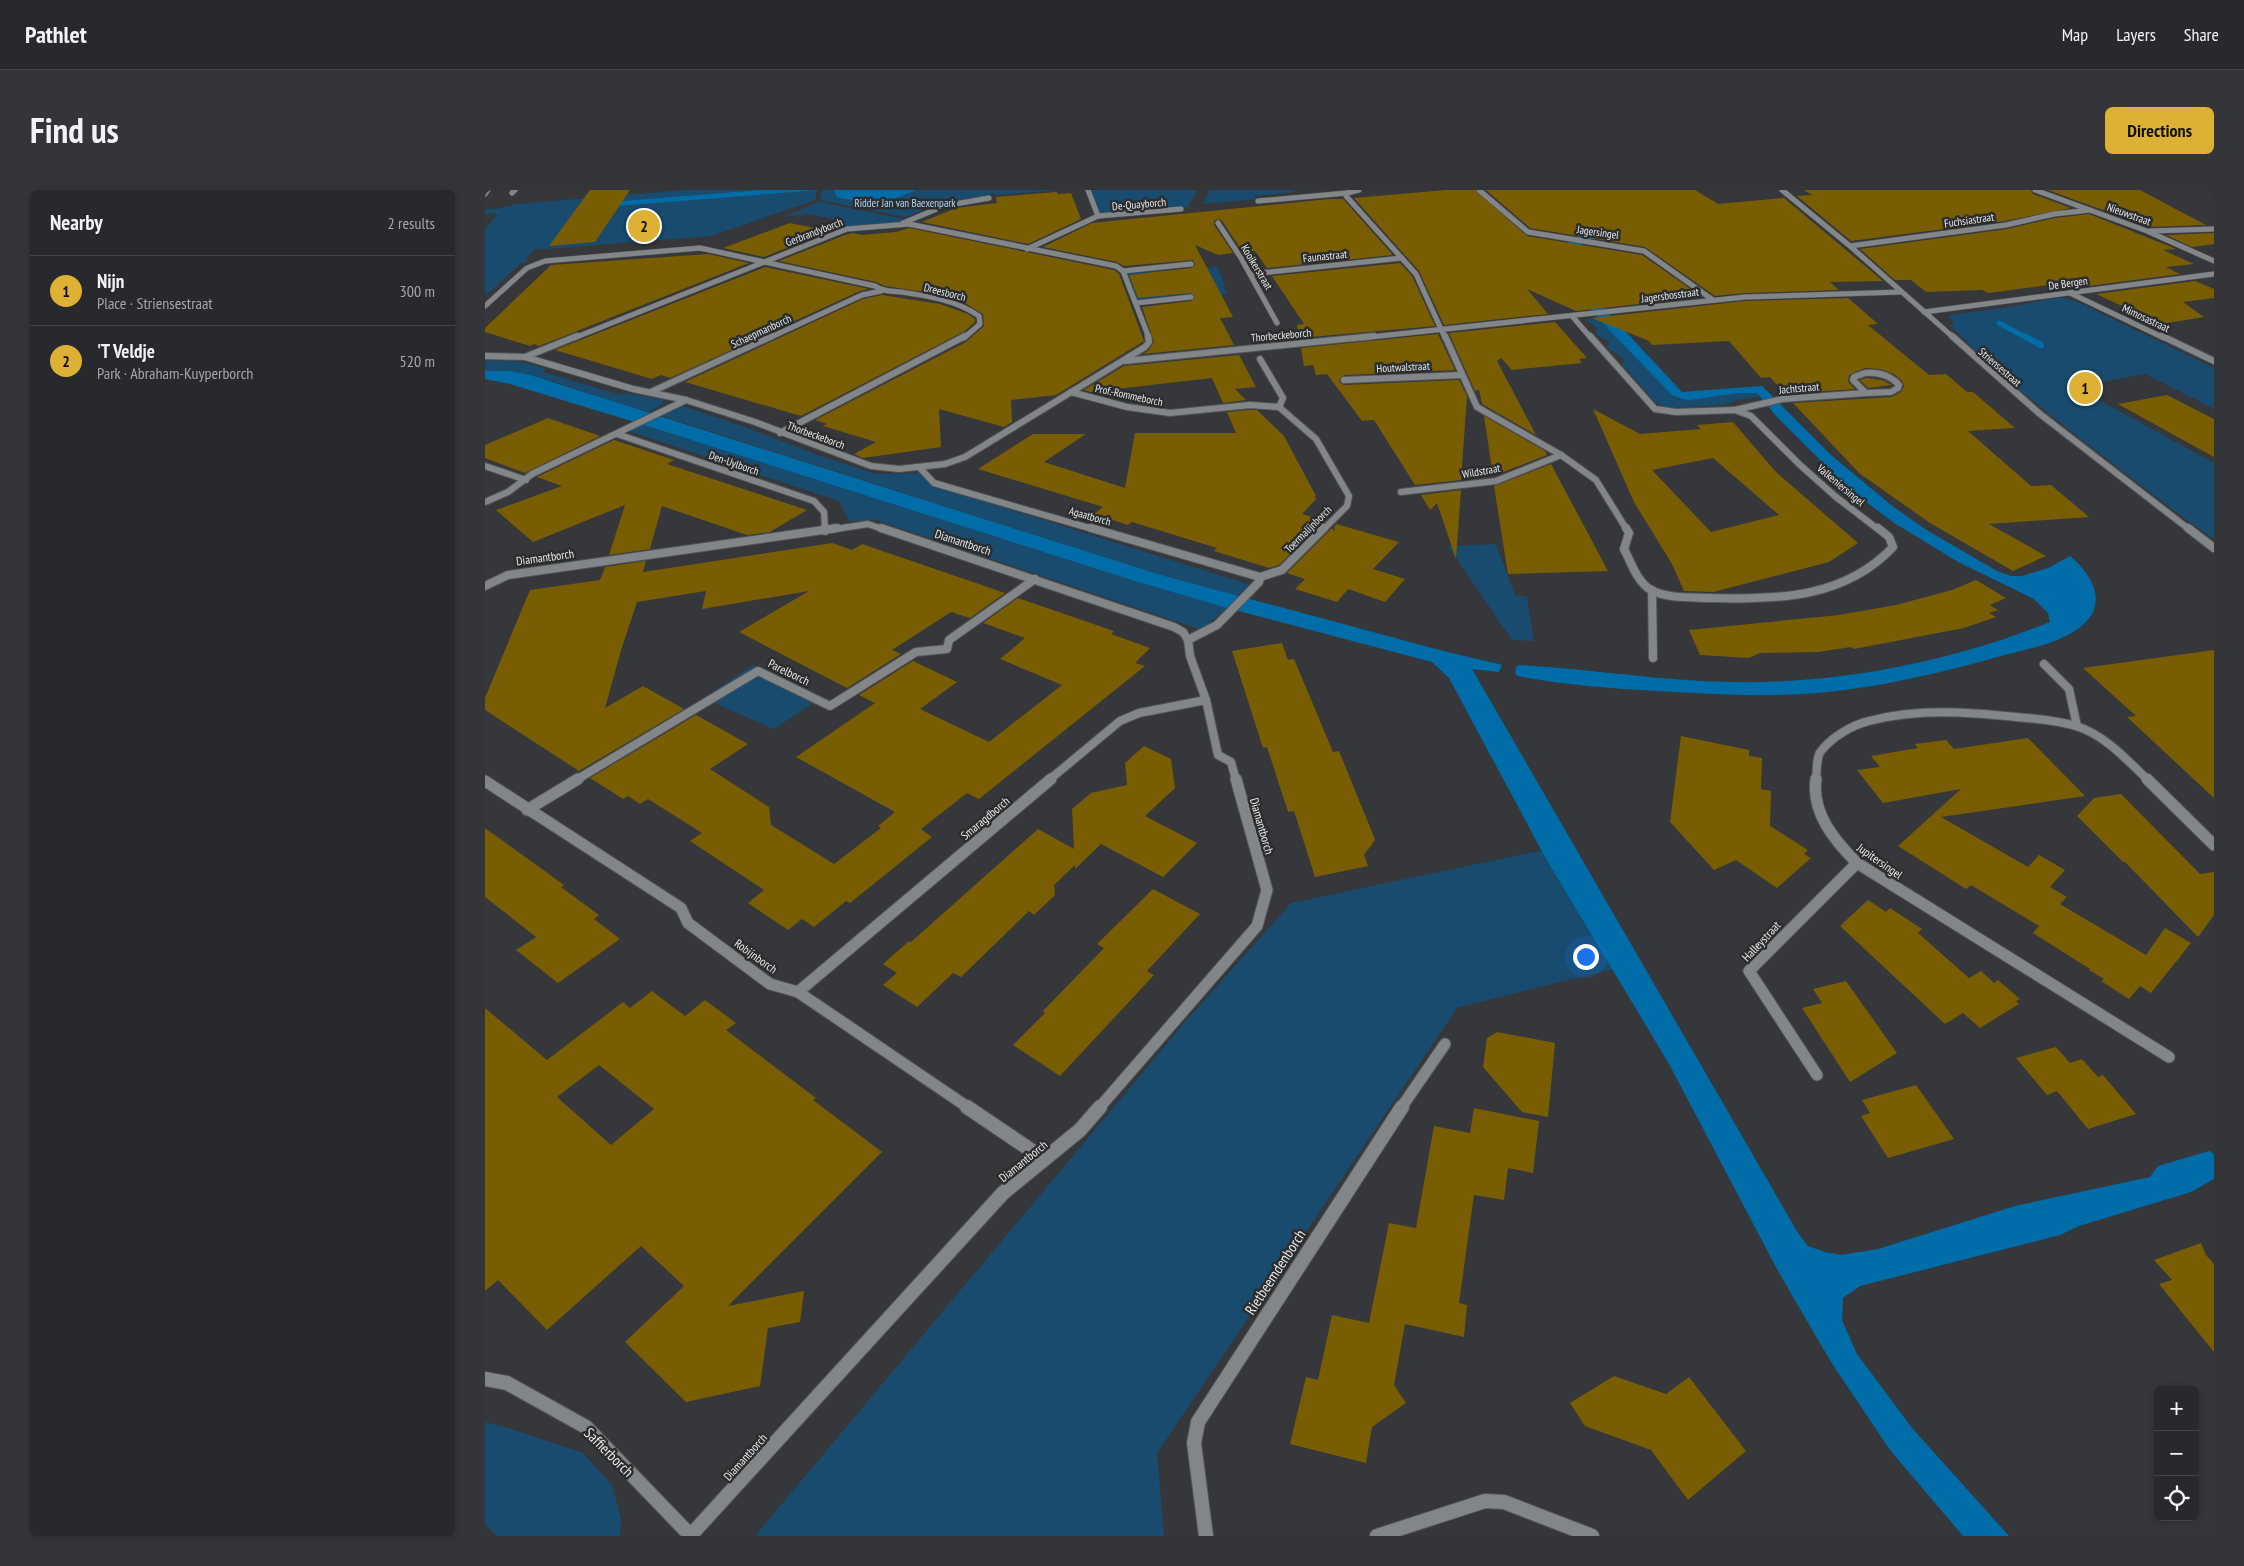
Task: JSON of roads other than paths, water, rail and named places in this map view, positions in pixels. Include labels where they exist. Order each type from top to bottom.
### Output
[{"type":"street","points":[[485,194],[488,190]]},
{"type":"street","name":"De-Quayborch","points":[[1088,190],[1099,216]]},
{"type":"street","points":[[1300,190],[1305,197]]},
{"type":"street","points":[[1258,201],[1347,193],[1359,190]]},
{"type":"street","name":"Jagersingel","points":[[1479,190],[1528,232],[1644,251],[1713,300]]},
{"type":"street","name":"Striensestraat","points":[[1782,190],[1850,246],[2039,414],[2214,548]]},
{"type":"street","name":"Nieuwstraat","points":[[2035,190],[2147,231],[2214,261]]},
{"type":"street","points":[[1347,193],[1346,196],[1417,274],[1477,407],[1561,455],[1596,480],[1629,533],[1624,548],[1643,583],[1652,590],[1653,658]]},
{"type":"street","points":[[903,223],[944,206],[989,198]]},
{"type":"street","name":"De-Quayborch","points":[[1027,249],[1099,216],[1181,209]]},
{"type":"street","name":"Fuchsiastraat","points":[[1850,246],[2006,225],[2053,214],[2090,210]]},
{"type":"street","name":"Gerbrandyborch","points":[[525,357],[847,229],[903,223],[1116,266],[1123,271]]},
{"type":"street","name":"Kooikerstraat","points":[[1218,223],[1251,274],[1277,322]]},
{"type":"street","points":[[2147,231],[2214,229]]},
{"type":"street","name":"Dreesborch","points":[[485,306],[527,268],[545,261],[699,248],[875,286],[881,291],[900,291],[959,305],[979,316],[979,324],[962,339],[780,433]]},
{"type":"street","name":"Faunastraat","points":[[1251,274],[1402,258]]},
{"type":"street","points":[[1123,271],[1191,264]]},
{"type":"street","name":"Thorbeckeborch","points":[[485,356],[525,357],[686,400],[755,422],[871,466],[899,469],[945,464],[965,457],[1122,361],[1149,342],[1123,271]]},
{"type":"street","name":"De Bergen","points":[[1924,312],[2214,274]]},
{"type":"street","name":"Schaepmanborch","points":[[651,392],[862,295],[881,291]]},
{"type":"street","name":"Jagersbosstraat","points":[[1441,329],[1589,315],[1745,297],[1901,292]]},
{"type":"street","name":"Mimosastraat","points":[[2070,293],[2214,361]]},
{"type":"street","points":[[1136,303],[1191,297]]},
{"type":"street","name":"Valkeniersingel","points":[[1572,316],[1655,409],[1676,412],[1735,410],[1758,421],[1799,464],[1836,497],[1889,537],[1893,547],[1886,555],[1854,577],[1836,586],[1796,596],[1688,597],[1670,596],[1652,590]]},
{"type":"street","name":"Thorbeckeborch","points":[[1122,361],[1441,329]]},
{"type":"street","points":[[1260,359],[1283,398],[1275,406]]},
{"type":"street","name":"Jachtstraat","points":[[1735,410],[1755,403],[1787,398],[1891,392],[1898,388],[1899,385],[1897,381],[1885,375],[1857,374],[1853,380],[1854,383],[1867,393]]},
{"type":"street","name":"Houtwalstraat","points":[[1344,380],[1462,375]]},
{"type":"street","name":"Prof.-Rommeborch","points":[[1071,392],[1163,413],[1185,413],[1229,406],[1275,406]]},
{"type":"street","points":[[485,502],[507,492],[532,474],[686,400]]},
{"type":"street","name":"Toermalijnborch","points":[[1260,577],[1282,570],[1350,501],[1349,496],[1316,439],[1275,406]]},
{"type":"street","name":"Den-Uylborch","points":[[617,434],[813,501],[824,512],[825,530]]},
{"type":"street","name":"Wildstraat","points":[[1401,492],[1496,480],[1561,455]]},
{"type":"street","points":[[485,466],[526,480]]},
{"type":"street","name":"Agaatborch","points":[[919,467],[935,483],[1260,577]]},
{"type":"street","name":"Diamantborch","points":[[485,586],[508,575],[868,524],[1174,627],[1183,632],[1188,640],[1191,656],[1206,700],[1218,756],[1231,762],[1267,890],[1265,905],[1257,926],[1080,1130],[1003,1193],[690,1536]]},
{"type":"street","points":[[1188,640],[1217,625],[1259,582],[1260,577]]},
{"type":"street","name":"Parelborch","points":[[527,810],[758,671],[830,706],[916,652],[947,650],[949,640],[1035,579]]},
{"type":"street","points":[[2044,664],[2069,689],[2077,726]]},
{"type":"street","name":"Smaragdborch","points":[[798,992],[1120,721],[1139,713],[1206,700]]},
{"type":"street","name":"Jupitersingel","points":[[2169,1057],[1857,863],[1835,841],[1820,813],[1815,785],[1820,752],[1841,733],[1868,721],[1924,713],[1967,712],[2051,720],[2077,726],[2095,735],[2120,753],[2214,845]]},
{"type":"street","name":"Robijnborch","points":[[485,781],[681,908],[688,923],[770,984],[798,992],[1044,1159]]},
{"type":"street","name":"Halleystraat","points":[[1817,1075],[1749,971],[1857,863]]},
{"type":"street","name":"Rietbeemdenborch","points":[[1206,1536],[1194,1444],[1198,1422],[1369,1156],[1445,1044]]},
{"type":"street","name":"Saffierborch","points":[[485,1379],[507,1383],[586,1428],[690,1536]]},
{"type":"street","points":[[1377,1536],[1485,1501],[1504,1502],[1592,1536]]},
{"type":"waterway","points":[[1999,323],[2027,338]]},
{"type":"waterway","points":[[2024,336],[2041,345]]},
{"type":"place","name":"'T Veldje","points":[[644,226]]},
{"type":"place","name":"Nijn","points":[[2085,388]]},
{"type":"park label","name":"Ridder Jan van Baexenpark","points":[[905,203]]}]
